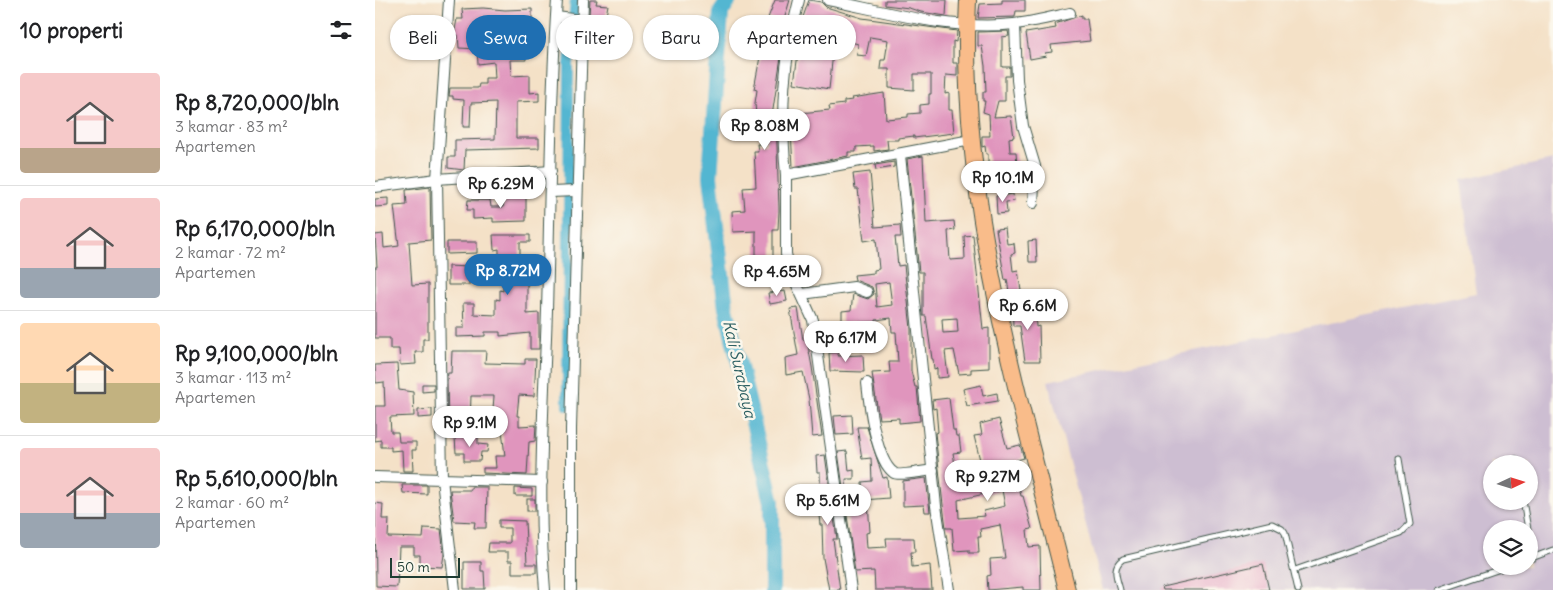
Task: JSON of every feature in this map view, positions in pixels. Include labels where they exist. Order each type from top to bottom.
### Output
[{"type":"main road","points":[[968,0],[967,24],[971,140],[990,276],[1067,590]]},
{"type":"street","points":[[449,0],[437,179],[442,479],[455,590]]},
{"type":"street","points":[[557,0],[558,15]]},
{"type":"street","points":[[580,15],[583,0]]},
{"type":"street","points":[[799,0],[784,71],[782,109],[786,175],[786,254],[790,270],[813,320],[851,590]]},
{"type":"street","points":[[828,0],[931,21],[967,24],[1015,24],[1070,12]]},
{"type":"street","points":[[1015,24],[1017,80],[1023,126],[1035,166],[1033,203]]},
{"type":"street","points":[[545,590],[542,482],[554,192],[551,171],[553,51],[556,31]]},
{"type":"street","points":[[571,590],[571,420],[578,60]]},
{"type":"street","points":[[786,175],[901,155],[971,140]]},
{"type":"street","points":[[901,155],[933,470],[949,590]]},
{"type":"street","points":[[375,187],[437,179],[551,171]]},
{"type":"street","points":[[554,192],[575,191]]},
{"type":"street","points":[[802,294],[854,287],[867,292]]},
{"type":"street","points":[[867,383],[869,410],[876,437],[884,458],[893,472],[899,474],[933,470]]},
{"type":"street","points":[[375,477],[542,482]]},
{"type":"lane","points":[[1295,570],[1401,533],[1408,528],[1410,524],[1399,459]]},
{"type":"lane","points":[[1120,590],[1115,566],[1123,559],[1267,524],[1277,526],[1285,534],[1299,590]]},
{"type":"lane","points":[[1538,555],[1553,550]]},
{"type":"lane","points":[[1439,590],[1483,575]]},
{"type":"shaded area","points":[[1553,160],[1553,590],[1103,590],[1048,381],[1476,293],[1461,180]]},
{"type":"building","points":[[590,0],[597,0],[596,4],[608,5],[606,15],[589,15]]},
{"type":"building","points":[[775,0],[790,0],[785,15],[769,15]]},
{"type":"building","points":[[809,0],[821,2],[826,7],[852,15],[804,15]]},
{"type":"building","points":[[885,0],[947,0],[946,16],[885,5]]},
{"type":"building","points":[[1002,0],[1025,0],[1025,11],[1016,11],[1015,17],[978,18],[980,4],[1002,3]]},
{"type":"building","points":[[462,9],[532,9],[532,15],[466,15],[466,48],[459,48],[458,35],[456,35],[457,19],[463,19]]},
{"type":"building","points":[[1082,15],[1082,19],[1087,19],[1090,41],[1051,45],[1052,52],[1045,53],[1046,56],[1030,59],[1026,33],[1056,28],[1055,24]]},
{"type":"building","points":[[856,16],[957,31],[956,42],[953,41],[953,63],[957,63],[957,76],[946,75],[945,94],[949,93],[949,110],[952,110],[954,133],[887,140],[888,149],[874,151],[874,146],[856,147],[856,152],[848,152],[848,156],[793,167],[790,114],[830,110],[829,106],[844,104],[844,101],[853,100],[852,98],[884,93],[886,119],[908,117],[908,114],[920,113],[920,105],[929,104],[931,74],[914,74],[914,90],[889,88],[889,69],[880,69],[881,60],[885,60],[888,40],[870,37],[866,56],[857,55],[858,44],[856,43]]},
{"type":"building","points":[[1008,31],[1009,36],[1002,37],[1002,67],[1010,67],[1010,76],[1005,76],[1005,101],[998,101],[994,117],[1011,116],[1014,137],[1009,138],[1010,152],[1016,152],[1018,178],[996,180],[995,163],[988,163],[988,154],[986,154],[985,146],[982,147],[982,136],[990,136],[989,114],[983,112],[985,101],[983,101],[983,92],[986,92],[985,66],[982,46],[978,46],[978,32]]},
{"type":"building","points":[[478,60],[510,60],[511,76],[530,75],[530,93],[539,92],[539,101],[516,102],[516,138],[539,138],[539,148],[465,150],[464,170],[448,168],[448,157],[455,157],[455,140],[495,139],[496,102],[471,103],[470,127],[463,127],[464,100],[453,99],[453,96],[449,96],[450,88],[478,88],[479,84],[485,84],[485,78],[495,78],[494,62],[478,64]]},
{"type":"building","points":[[759,60],[781,60],[772,116],[776,116],[779,210],[778,230],[773,230],[773,263],[781,262],[783,269],[756,271],[756,231],[733,232],[732,211],[745,210],[743,188],[756,187],[754,151],[758,151],[757,144],[767,144],[767,130],[757,130],[755,103],[757,90],[754,89]]},
{"type":"building","points":[[797,60],[832,60],[829,89],[794,83]]},
{"type":"building","points":[[923,156],[926,223],[954,221],[955,230],[948,231],[950,260],[965,259],[964,236],[973,235],[983,329],[989,328],[989,368],[971,369],[971,373],[959,374],[954,350],[945,351],[948,377],[937,378],[937,368],[934,369],[926,316],[923,316],[923,272],[919,272],[907,159]],"holes":[[[957,318],[958,332],[943,333],[942,319]]]},
{"type":"building","points":[[894,162],[894,167],[876,170],[875,165]]},
{"type":"building","points":[[870,172],[875,227],[900,225],[901,237],[895,237],[898,266],[904,265],[911,329],[911,371],[915,387],[917,387],[920,421],[899,423],[899,418],[879,419],[872,373],[890,372],[889,362],[898,362],[896,332],[892,332],[891,318],[876,320],[876,322],[842,323],[842,311],[851,310],[853,294],[868,299],[874,294],[872,287],[855,280],[854,275],[874,273],[874,270],[879,269],[876,239],[864,241],[858,189],[855,189],[853,174]],"holes":[[[889,282],[892,305],[877,307],[875,284]]]},
{"type":"building","points":[[430,187],[431,240],[409,242],[412,285],[428,284],[428,339],[423,339],[423,352],[415,352],[416,364],[400,365],[399,349],[390,349],[390,338],[375,338],[375,267],[377,267],[375,235],[383,234],[384,248],[399,246],[394,206],[407,205],[406,190]]},
{"type":"building","points":[[506,192],[526,192],[526,221],[493,222],[493,218],[473,219],[473,210],[467,210],[468,200],[490,200],[491,207],[503,207]]},
{"type":"building","points":[[1013,194],[1014,201],[1006,202],[1007,213],[997,214],[996,196]]},
{"type":"building","points":[[388,198],[388,206],[375,207],[375,199]]},
{"type":"building","points":[[1005,228],[1007,244],[1014,243],[1015,253],[1011,254],[1013,271],[1018,270],[1021,291],[1009,292],[1007,279],[1005,280],[996,229]]},
{"type":"building","points":[[493,235],[530,235],[530,242],[520,242],[520,256],[522,258],[536,257],[536,265],[541,265],[541,272],[528,272],[529,284],[527,284],[527,314],[539,313],[539,349],[530,349],[530,333],[500,336],[500,332],[485,332],[485,336],[456,337],[456,328],[464,328],[463,303],[474,303],[474,314],[496,315],[496,299],[500,300],[500,290],[503,291],[503,273],[499,273],[499,249],[494,250]]},
{"type":"building","points":[[1036,240],[1037,262],[1029,262],[1028,241]]},
{"type":"building","points":[[447,242],[477,242],[477,253],[447,254]]},
{"type":"building","points":[[448,266],[489,268],[489,273],[469,274],[469,285],[448,285]]},
{"type":"building","points":[[785,291],[787,301],[770,304],[768,293]]},
{"type":"building","points":[[1012,303],[1026,304],[1025,310],[1035,310],[1036,327],[1039,326],[1040,361],[1025,361],[1020,326],[1013,326]]},
{"type":"building","points":[[798,308],[803,340],[807,340],[822,436],[812,437],[809,399],[803,372],[786,375],[785,358],[798,355],[790,309]]},
{"type":"building","points":[[876,338],[877,350],[861,351],[861,339]]},
{"type":"building","points":[[452,351],[486,351],[485,363],[525,364],[525,359],[536,359],[534,396],[519,395],[517,416],[519,416],[519,426],[536,425],[535,441],[529,442],[527,475],[483,473],[483,468],[496,468],[495,456],[505,456],[501,422],[492,422],[494,396],[471,396],[470,423],[448,422],[447,380],[448,373],[451,373]]},
{"type":"building","points":[[838,352],[838,356],[863,355],[864,372],[830,371],[829,353]]},
{"type":"building","points":[[397,364],[399,390],[413,392],[414,416],[390,417],[391,432],[398,432],[399,442],[416,442],[416,450],[412,450],[413,471],[403,471],[402,450],[391,451],[391,447],[381,447],[381,440],[375,441],[375,406],[385,406],[384,382],[376,383],[375,365]]},
{"type":"building","points":[[422,384],[434,384],[434,391],[422,392]]},
{"type":"building","points":[[981,385],[983,396],[997,393],[998,401],[967,406],[963,389]]},
{"type":"building","points":[[949,398],[953,430],[955,430],[956,436],[959,436],[961,452],[953,453],[958,482],[984,476],[974,436],[982,435],[980,424],[999,419],[1007,448],[1020,445],[1024,458],[1010,462],[1013,478],[1017,477],[1032,529],[1027,530],[1029,547],[1040,546],[1041,590],[1023,590],[1023,587],[988,590],[987,576],[991,575],[990,559],[1005,558],[1000,525],[980,529],[981,537],[978,537],[979,553],[969,553],[969,550],[954,551],[952,528],[946,528],[935,433],[938,432],[936,408],[933,409],[932,400]],"holes":[[[1002,490],[1005,506],[984,511],[985,516],[959,518],[958,500]]]},
{"type":"building","points":[[432,409],[432,417],[418,418],[418,410]]},
{"type":"building","points":[[852,415],[853,434],[836,435],[834,416]]},
{"type":"building","points":[[857,427],[867,427],[883,478],[887,477],[889,498],[863,500],[862,482],[872,481],[871,458],[862,459]]},
{"type":"building","points":[[478,436],[478,444],[488,445],[487,452],[481,452],[480,461],[464,461],[464,453],[456,453],[455,437]]},
{"type":"building","points":[[847,451],[849,471],[854,470],[854,479],[846,479],[847,503],[868,502],[870,532],[866,533],[867,548],[887,547],[886,538],[914,538],[915,552],[911,552],[912,567],[930,565],[932,590],[875,590],[874,571],[855,572],[838,452]]},
{"type":"building","points":[[825,455],[837,539],[833,539],[840,590],[829,590],[823,558],[822,525],[820,525],[819,515],[821,515],[820,472],[817,472],[816,456]]},
{"type":"building","points":[[926,478],[930,512],[925,512],[924,505],[903,506],[903,481]]},
{"type":"building","points":[[402,485],[427,485],[427,494],[403,493]]},
{"type":"building","points":[[471,487],[487,487],[486,528],[474,528],[475,522],[454,521],[450,490],[471,490]]},
{"type":"building","points":[[515,488],[532,489],[532,496],[515,496]]},
{"type":"building","points":[[527,499],[535,499],[535,511],[527,511]]},
{"type":"building","points":[[375,503],[383,504],[382,519],[389,519],[388,537],[423,538],[424,528],[441,529],[444,555],[442,567],[420,566],[420,555],[414,555],[414,547],[399,547],[397,587],[376,586]]},
{"type":"building","points":[[499,520],[525,521],[527,564],[536,564],[536,573],[512,573],[512,561],[508,561],[508,552],[488,552],[489,543],[510,543],[510,528],[499,528]]},
{"type":"building","points":[[464,562],[481,562],[481,571],[484,571],[485,589],[464,589]]},
{"type":"building","points":[[1263,564],[1269,590],[1163,590],[1162,587]]},
{"type":"waterway","points":[[567,406],[569,65],[575,0]]},
{"type":"waterway","name":"Kali Surabaya","points":[[729,0],[721,12],[710,177],[726,308],[772,502],[772,590]]}]
